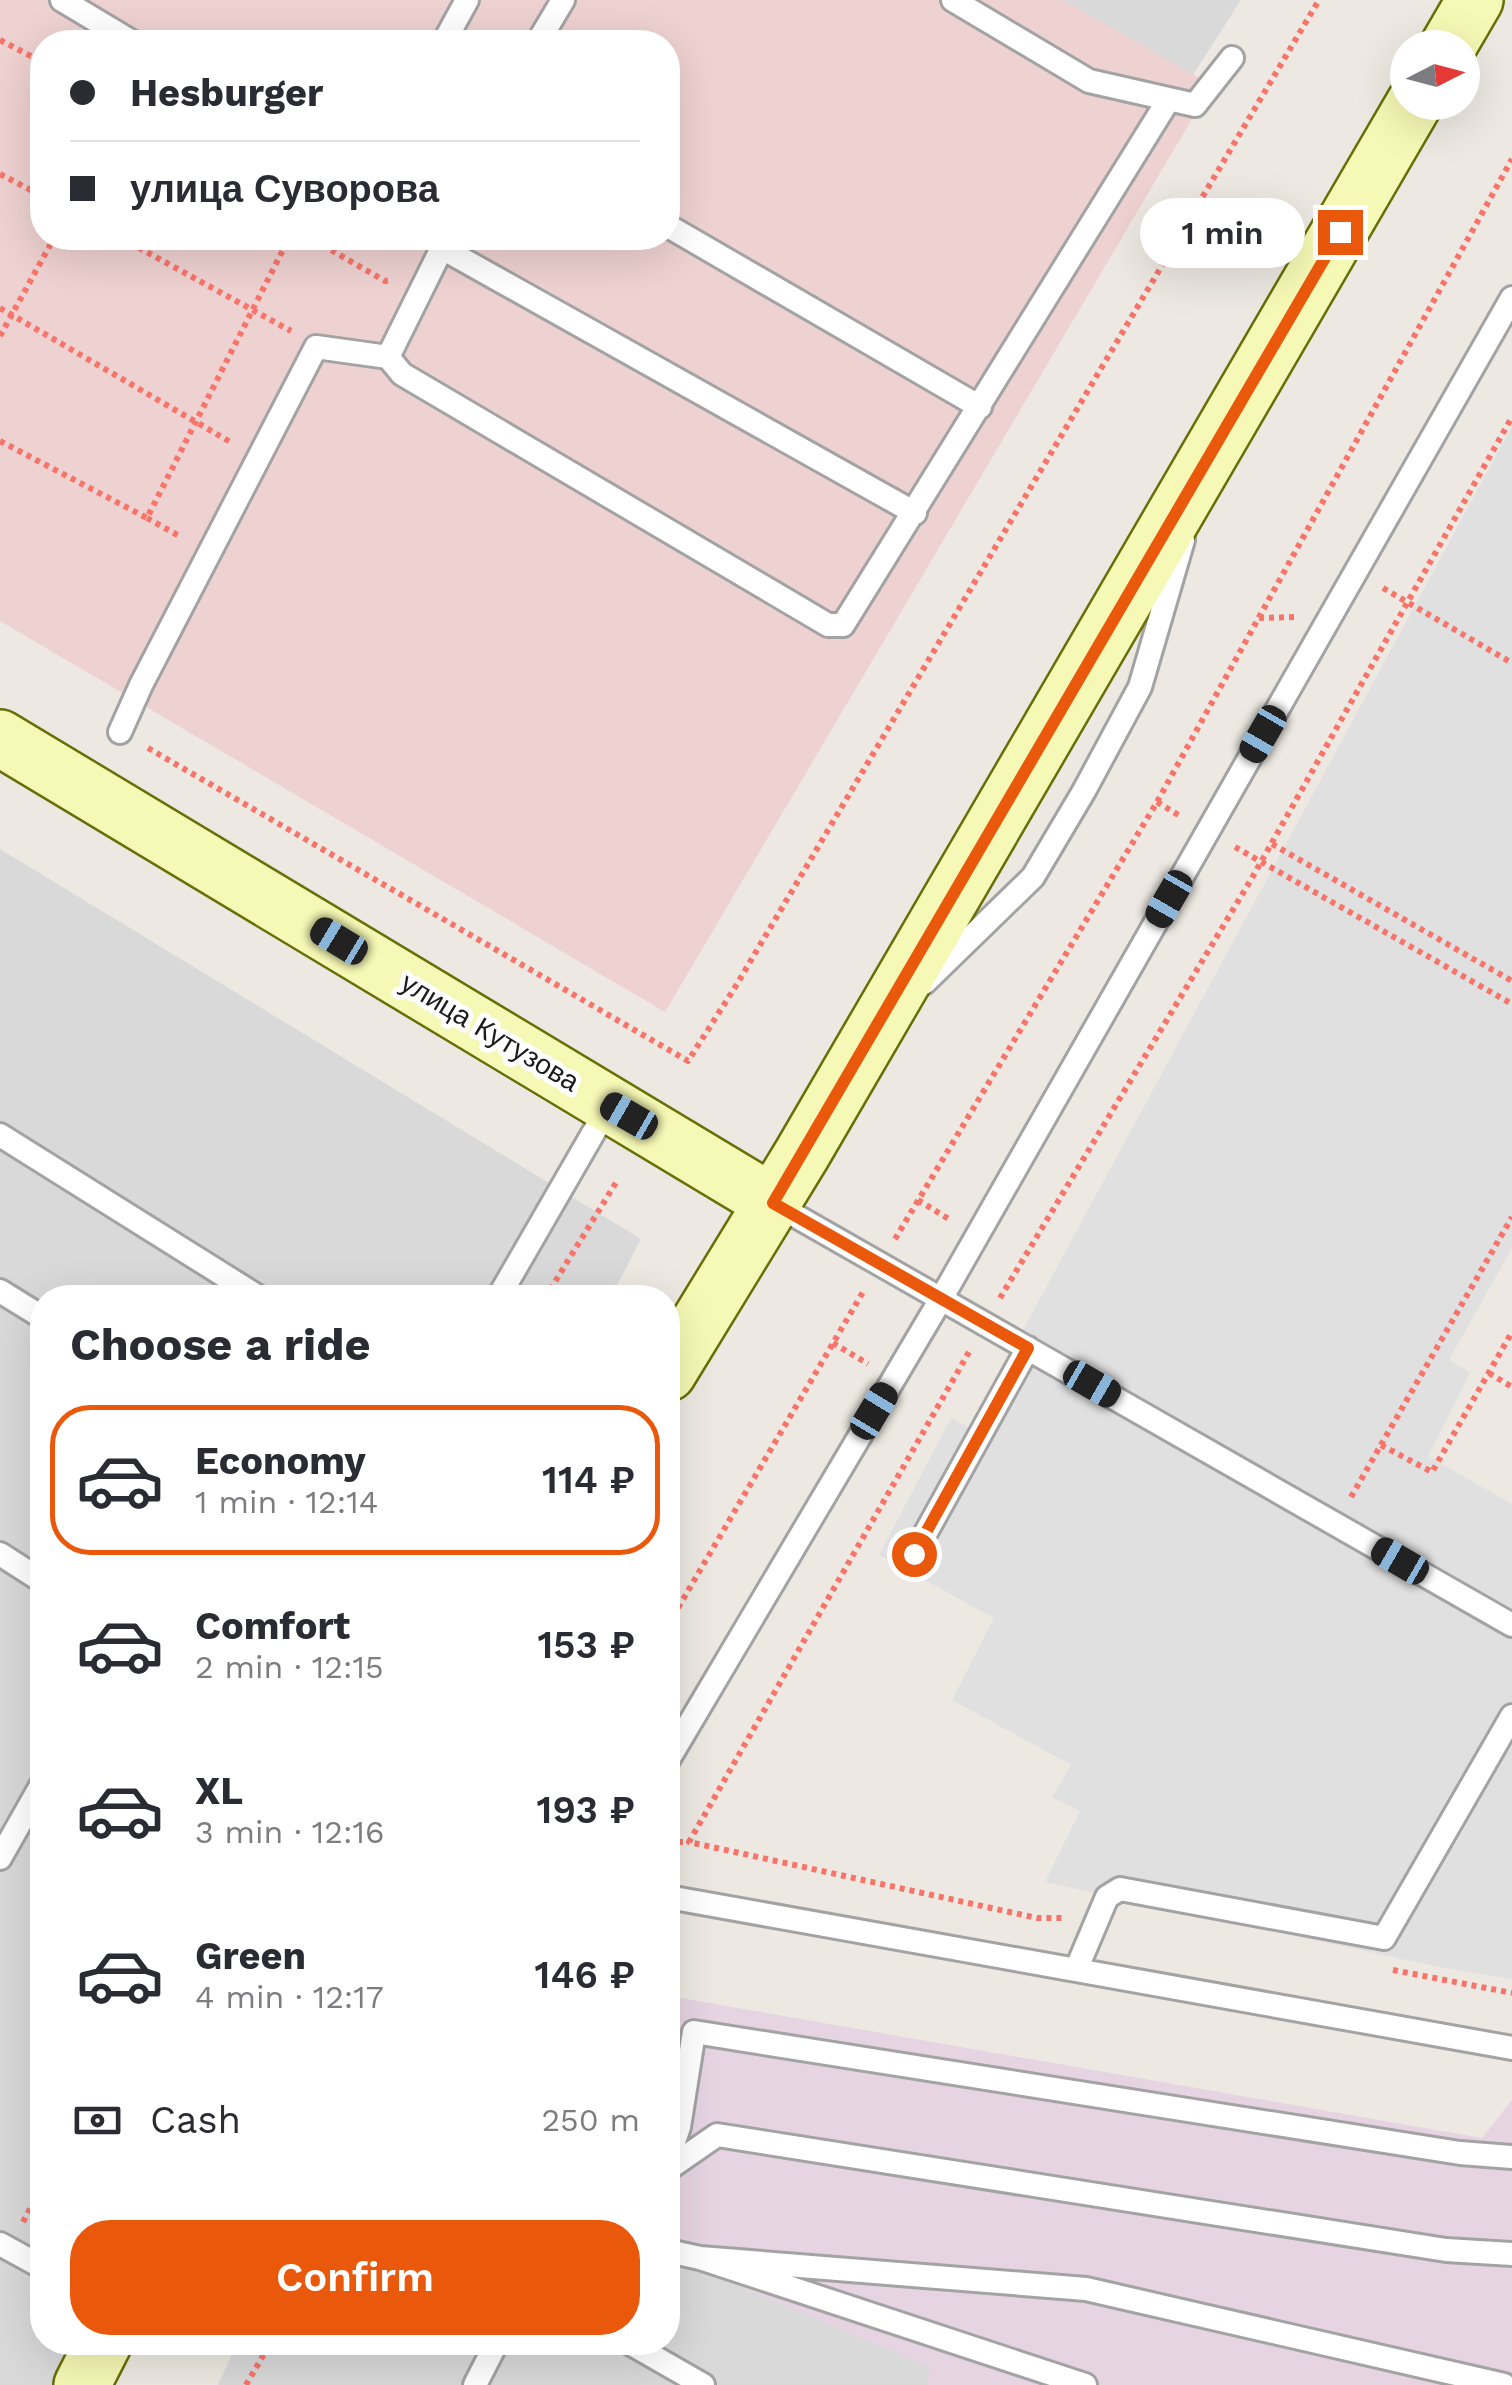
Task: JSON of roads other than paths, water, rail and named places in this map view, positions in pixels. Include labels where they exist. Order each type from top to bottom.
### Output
[{"type":"main road","points":[[1458,30],[1475,0]]},
{"type":"main road","points":[[680,1354],[773,1203],[1405,120]]},
{"type":"main road","name":"улица Кутузова","points":[[0,738],[773,1203]]},
{"type":"main road","points":[[82,2385],[97,2355]]},
{"type":"lane","points":[[62,0],[112,30]]},
{"type":"lane","points":[[451,30],[468,0]]},
{"type":"lane","points":[[545,30],[563,0]]},
{"type":"lane","points":[[953,0],[1089,80],[1195,105],[1232,58]]},
{"type":"lane","points":[[120,732],[316,346],[388,356],[402,374],[828,625],[843,625],[1169,99]]},
{"type":"lane","points":[[680,233],[980,407]]},
{"type":"lane","points":[[388,356],[440,250]]},
{"type":"lane","points":[[458,250],[914,513]]},
{"type":"lane","points":[[680,1740],[941,1298],[1512,298]]},
{"type":"lane","points":[[506,1285],[610,1104]]},
{"type":"lane","points":[[0,1136],[239,1285]]},
{"type":"lane","points":[[773,1203],[1512,1625]]},
{"type":"lane","points":[[0,1291],[30,1310]]},
{"type":"lane","points":[[914,1554],[1028,1348]]},
{"type":"lane","points":[[0,1554],[30,1573]]},
{"type":"lane","points":[[1076,1970],[1107,1897],[1120,1888],[1384,1938],[1512,1716]]},
{"type":"lane","points":[[0,1858],[30,1805]]},
{"type":"lane","points":[[680,1899],[1512,2048]]},
{"type":"lane","points":[[680,2121],[694,2032],[1512,2158]]},
{"type":"lane","points":[[680,2160],[716,2135],[1446,2250],[1512,2254]]},
{"type":"lane","points":[[0,2244],[30,2260]]},
{"type":"lane","points":[[680,2254],[1085,2385]]},
{"type":"lane","points":[[700,2258],[1086,2289],[1504,2385]]},
{"type":"lane","points":[[474,2385],[490,2355]]},
{"type":"lane","points":[[651,2355],[704,2385]]}]
